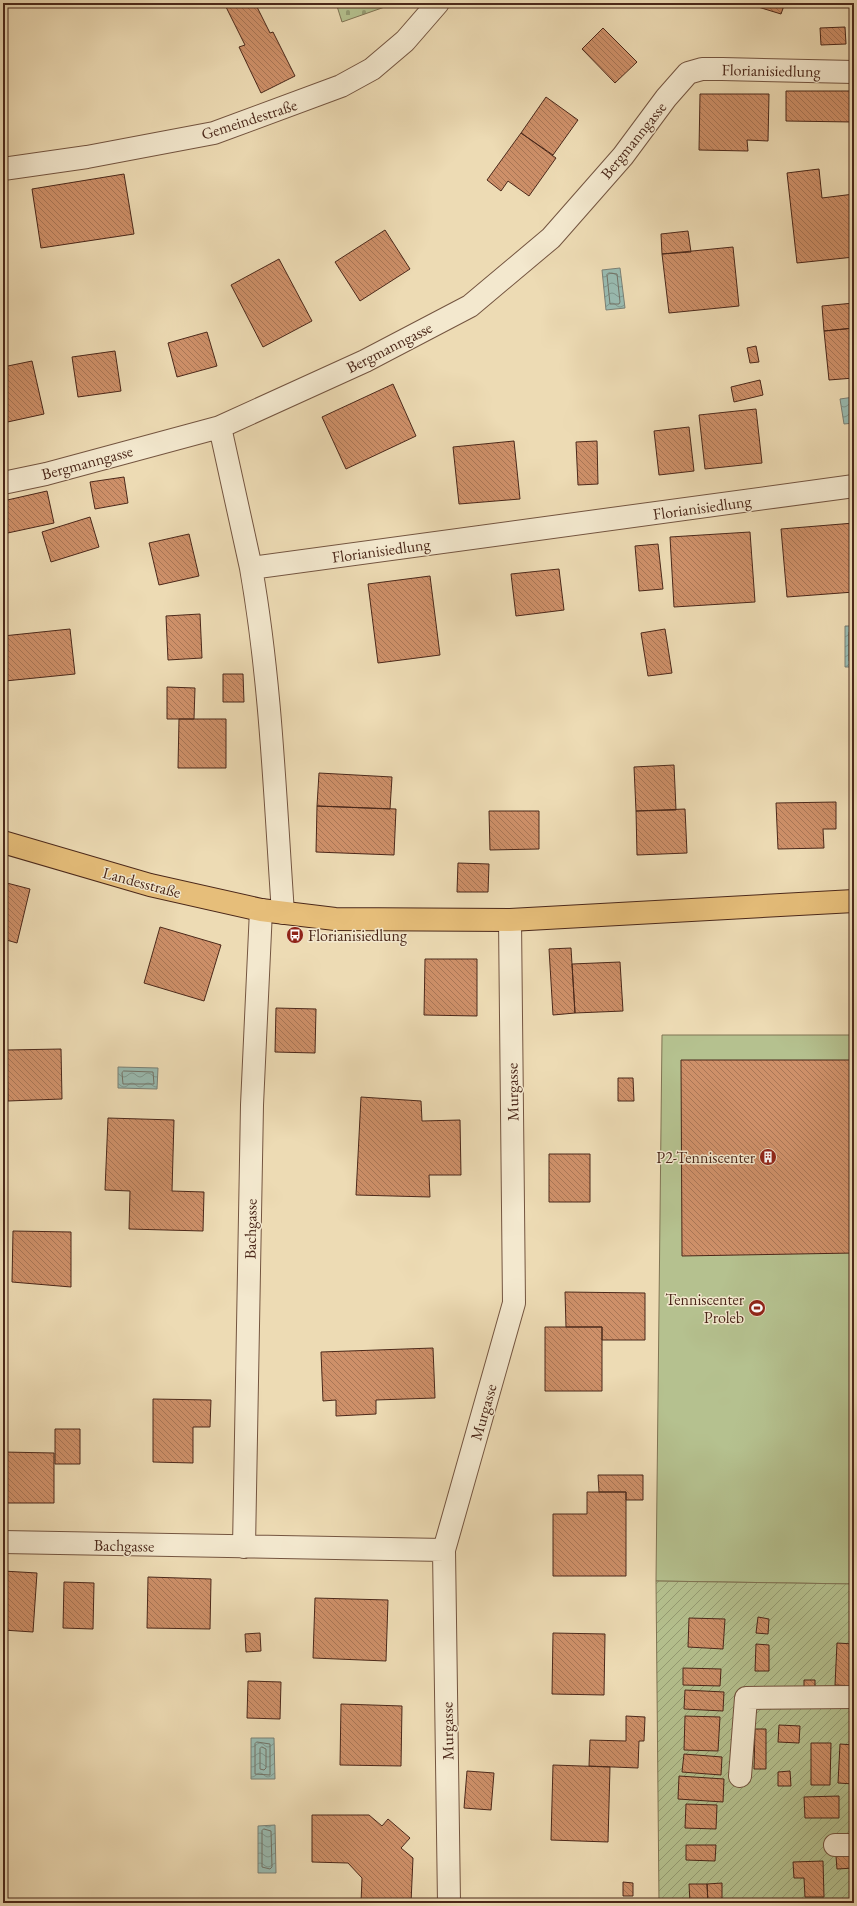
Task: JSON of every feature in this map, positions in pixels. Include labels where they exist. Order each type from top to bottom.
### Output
[{"type":"main road","name":"Landesstraße","points":[[3,842],[150,885],[261,910],[335,919],[510,920],[854,901]]},
{"type":"street","name":"Gemeindestraße","points":[[3,169],[87,157],[214,133],[341,86],[372,69],[415,30],[438,3]]},
{"type":"street","name":"Florianisiedlung","points":[[688,74],[702,69],[854,72]]},
{"type":"street","name":"Bergmanngasse","points":[[3,483],[46,474],[220,427],[365,361],[470,306],[551,238],[623,156],[666,98],[688,74]]},
{"type":"street","points":[[220,427],[251,568],[260,617],[268,694],[283,913]]},
{"type":"street","name":"Florianisiedlung","points":[[251,568],[854,486]]},
{"type":"street","name":"Bachgasse","points":[[244,1547],[252,1106],[261,910]]},
{"type":"street","name":"Murgasse","points":[[449,1903],[444,1550],[514,1303],[510,920]]},
{"type":"street","name":"Bachgasse","points":[[3,1542],[444,1550]]},
{"type":"street","points":[[740,1776],[746,1698],[854,1697]]},
{"type":"green space","points":[[336,3],[396,3],[342,22]]},
{"type":"green space","name":"Tenniscenter Proleb","points":[[662,1035],[854,1035],[854,1584],[656,1581]]},
{"type":"green space","points":[[656,1581],[854,1584],[854,1903],[659,1903]]},
{"type":"water","points":[[620,268],[625,308],[606,310],[602,270]]},
{"type":"water","points":[[854,397],[854,423],[844,424],[840,399]]},
{"type":"water","points":[[845,626],[854,626],[854,667],[845,667]]},
{"type":"water","points":[[118,1067],[158,1068],[157,1089],[118,1088]]},
{"type":"water","points":[[251,1738],[274,1738],[275,1779],[251,1779]]},
{"type":"water","points":[[275,1825],[276,1873],[258,1873],[258,1826]]},
{"type":"building","points":[[224,3],[255,3],[270,33],[273,32],[295,76],[261,93],[239,47],[245,45]]},
{"type":"building","points":[[745,3],[785,3],[781,14]]},
{"type":"building","points":[[845,27],[846,44],[821,45],[820,28]]},
{"type":"building","points":[[603,28],[637,62],[615,83],[582,49]]},
{"type":"building","points":[[786,91],[853,91],[853,122],[786,121]]},
{"type":"building","points":[[700,94],[769,94],[768,141],[747,140],[748,151],[699,150]]},
{"type":"building","points":[[546,97],[578,120],[553,155],[521,133]]},
{"type":"building","points":[[521,133],[556,158],[529,196],[508,181],[501,191],[487,180]]},
{"type":"building","points":[[819,169],[822,198],[854,194],[854,257],[797,263],[787,173]]},
{"type":"building","points":[[124,174],[134,234],[41,248],[32,189]]},
{"type":"building","points":[[385,230],[410,269],[360,301],[335,262]]},
{"type":"building","points":[[688,231],[691,252],[662,254],[661,234]]},
{"type":"building","points":[[733,247],[739,306],[669,313],[662,254]]},
{"type":"building","points":[[279,259],[312,321],[263,347],[231,285]]},
{"type":"building","points":[[854,303],[854,328],[824,331],[822,306]]},
{"type":"building","points":[[854,328],[854,378],[829,380],[824,331]]},
{"type":"building","points":[[207,332],[217,366],[177,377],[168,343]]},
{"type":"building","points":[[756,346],[759,362],[750,363],[747,348]]},
{"type":"building","points":[[115,351],[121,391],[78,397],[72,357]]},
{"type":"building","points":[[32,361],[44,414],[3,423],[3,367]]},
{"type":"building","points":[[760,380],[763,395],[734,402],[731,387]]},
{"type":"building","points":[[393,384],[416,436],[346,469],[322,417]]},
{"type":"building","points":[[756,409],[762,463],[705,469],[699,415]]},
{"type":"building","points":[[689,427],[694,471],[659,475],[654,431]]},
{"type":"building","points":[[514,441],[520,499],[459,504],[453,447]]},
{"type":"building","points":[[597,441],[598,484],[578,485],[576,442]]},
{"type":"building","points":[[124,477],[128,503],[95,509],[90,482]]},
{"type":"building","points":[[47,491],[54,523],[3,534],[3,501]]},
{"type":"building","points":[[90,517],[99,547],[51,562],[42,532]]},
{"type":"building","points":[[854,523],[854,592],[787,597],[781,529]]},
{"type":"building","points":[[750,532],[755,602],[674,607],[670,537]]},
{"type":"building","points":[[189,534],[199,576],[159,585],[149,543]]},
{"type":"building","points":[[658,544],[663,589],[639,591],[635,546]]},
{"type":"building","points":[[559,569],[564,610],[516,616],[511,574]]},
{"type":"building","points":[[430,576],[440,655],[378,663],[368,584]]},
{"type":"building","points":[[200,614],[202,658],[168,660],[166,616]]},
{"type":"building","points":[[70,629],[75,674],[5,681],[3,636]]},
{"type":"building","points":[[665,629],[672,673],[648,676],[641,633]]},
{"type":"building","points":[[223,674],[243,674],[244,702],[223,702]]},
{"type":"building","points":[[167,687],[195,688],[194,719],[167,719]]},
{"type":"building","points":[[179,719],[226,719],[226,768],[178,768]]},
{"type":"building","points":[[674,765],[676,810],[636,811],[634,767]]},
{"type":"building","points":[[319,773],[392,777],[390,809],[317,806]]},
{"type":"building","points":[[836,802],[836,829],[823,829],[824,848],[778,849],[776,803]]},
{"type":"building","points":[[317,806],[396,809],[394,855],[316,852]]},
{"type":"building","points":[[685,809],[687,853],[637,855],[636,811]]},
{"type":"building","points":[[489,811],[539,811],[539,849],[490,850]]},
{"type":"building","points":[[458,863],[489,864],[488,892],[457,892]]},
{"type":"building","points":[[3,882],[30,889],[17,943],[3,939]]},
{"type":"building","points":[[160,927],[221,945],[204,1001],[144,983]]},
{"type":"building","points":[[571,948],[575,1013],[553,1015],[549,949]]},
{"type":"building","points":[[425,959],[477,959],[477,1016],[424,1015]]},
{"type":"building","points":[[620,962],[623,1011],[575,1013],[572,964]]},
{"type":"building","points":[[276,1008],[316,1009],[315,1053],[275,1052]]},
{"type":"building","points":[[61,1049],[62,1099],[8,1101],[7,1050]]},
{"type":"building","name":"P2-Tenniscenter","points":[[681,1060],[854,1060],[854,1253],[682,1256]]},
{"type":"building","points":[[618,1078],[633,1078],[634,1101],[618,1101]]},
{"type":"building","points":[[361,1097],[421,1101],[422,1121],[460,1120],[461,1175],[429,1175],[430,1197],[356,1195]]},
{"type":"building","points":[[108,1118],[174,1120],[172,1191],[204,1192],[203,1231],[129,1229],[130,1191],[105,1190]]},
{"type":"building","points":[[549,1154],[590,1154],[590,1202],[549,1202]]},
{"type":"building","points":[[13,1231],[71,1232],[71,1287],[12,1282]]},
{"type":"building","points":[[565,1292],[645,1293],[645,1340],[602,1340],[602,1327],[566,1327]]},
{"type":"building","points":[[545,1327],[602,1327],[602,1391],[545,1391]]},
{"type":"building","points":[[433,1348],[435,1398],[376,1400],[376,1414],[336,1416],[336,1400],[323,1401],[321,1352]]},
{"type":"building","points":[[153,1399],[211,1400],[210,1427],[193,1427],[193,1463],[153,1462]]},
{"type":"building","points":[[55,1429],[80,1429],[80,1464],[55,1464]]},
{"type":"building","points":[[3,1452],[54,1453],[54,1503],[3,1503]]},
{"type":"building","points":[[598,1475],[643,1475],[643,1500],[626,1500],[626,1492],[599,1492]]},
{"type":"building","points":[[587,1492],[626,1492],[626,1576],[553,1576],[553,1514],[587,1514]]},
{"type":"building","points":[[3,1571],[37,1573],[33,1632],[3,1630]]},
{"type":"building","points":[[148,1577],[211,1579],[210,1629],[147,1628]]},
{"type":"building","points":[[64,1582],[94,1583],[93,1629],[63,1628]]},
{"type":"building","points":[[315,1598],[388,1600],[386,1661],[313,1658]]},
{"type":"building","points":[[758,1617],[769,1619],[768,1634],[756,1633]]},
{"type":"building","points":[[689,1618],[725,1619],[723,1649],[688,1647]]},
{"type":"building","points":[[260,1633],[261,1651],[246,1652],[245,1634]]},
{"type":"building","points":[[553,1633],[605,1634],[604,1695],[552,1694]]},
{"type":"building","points":[[837,1643],[854,1644],[854,1686],[835,1685]]},
{"type":"building","points":[[756,1644],[769,1645],[769,1671],[755,1671]]},
{"type":"building","points":[[683,1668],[721,1669],[720,1686],[683,1685]]},
{"type":"building","points":[[804,1680],[815,1680],[815,1690],[804,1690]]},
{"type":"building","points":[[248,1681],[281,1682],[280,1719],[247,1718]]},
{"type":"building","points":[[685,1690],[724,1692],[723,1711],[684,1709]]},
{"type":"building","points":[[341,1704],[402,1706],[401,1766],[340,1765]]},
{"type":"building","points":[[626,1716],[645,1717],[644,1741],[639,1741],[638,1768],[589,1766],[590,1740],[626,1741]]},
{"type":"building","points":[[685,1716],[720,1717],[718,1751],[684,1750]]},
{"type":"building","points":[[779,1725],[800,1726],[799,1743],[778,1742]]},
{"type":"building","points":[[755,1729],[766,1729],[766,1769],[754,1769]]},
{"type":"building","points":[[811,1743],[831,1743],[830,1785],[811,1785]]},
{"type":"building","points":[[840,1744],[854,1745],[854,1784],[838,1783]]},
{"type":"building","points":[[684,1754],[722,1757],[721,1775],[682,1772]]},
{"type":"building","points":[[553,1765],[610,1767],[608,1842],[551,1840]]},
{"type":"building","points":[[467,1771],[494,1773],[491,1810],[464,1808]]},
{"type":"building","points":[[790,1771],[791,1786],[778,1786],[778,1772]]},
{"type":"building","points":[[679,1776],[724,1779],[723,1802],[678,1799]]},
{"type":"building","points":[[839,1796],[839,1818],[805,1818],[804,1797]]},
{"type":"building","points":[[686,1804],[717,1805],[716,1829],[685,1828]]},
{"type":"building","points":[[312,1815],[369,1815],[382,1826],[388,1819],[410,1838],[401,1848],[413,1858],[411,1903],[361,1903],[362,1878],[348,1863],[312,1862]]},
{"type":"building","points":[[686,1845],[716,1845],[715,1861],[686,1860]]},
{"type":"building","points":[[854,1855],[854,1868],[837,1869],[836,1856]]},
{"type":"building","points":[[823,1861],[824,1897],[805,1897],[804,1878],[794,1878],[793,1862]]},
{"type":"building","points":[[623,1882],[633,1883],[633,1896],[623,1896]]},
{"type":"building","points":[[722,1883],[722,1903],[708,1903],[707,1884]]},
{"type":"building","points":[[689,1884],[707,1884],[708,1903],[690,1903]]},
{"type":"place","name":"Florianisiedlung","points":[[295,935]]},
{"type":"place","name":"P2-Tenniscenter","points":[[768,1157]]},
{"type":"place","name":"Tenniscenter Proleb","points":[[757,1308]]}]
